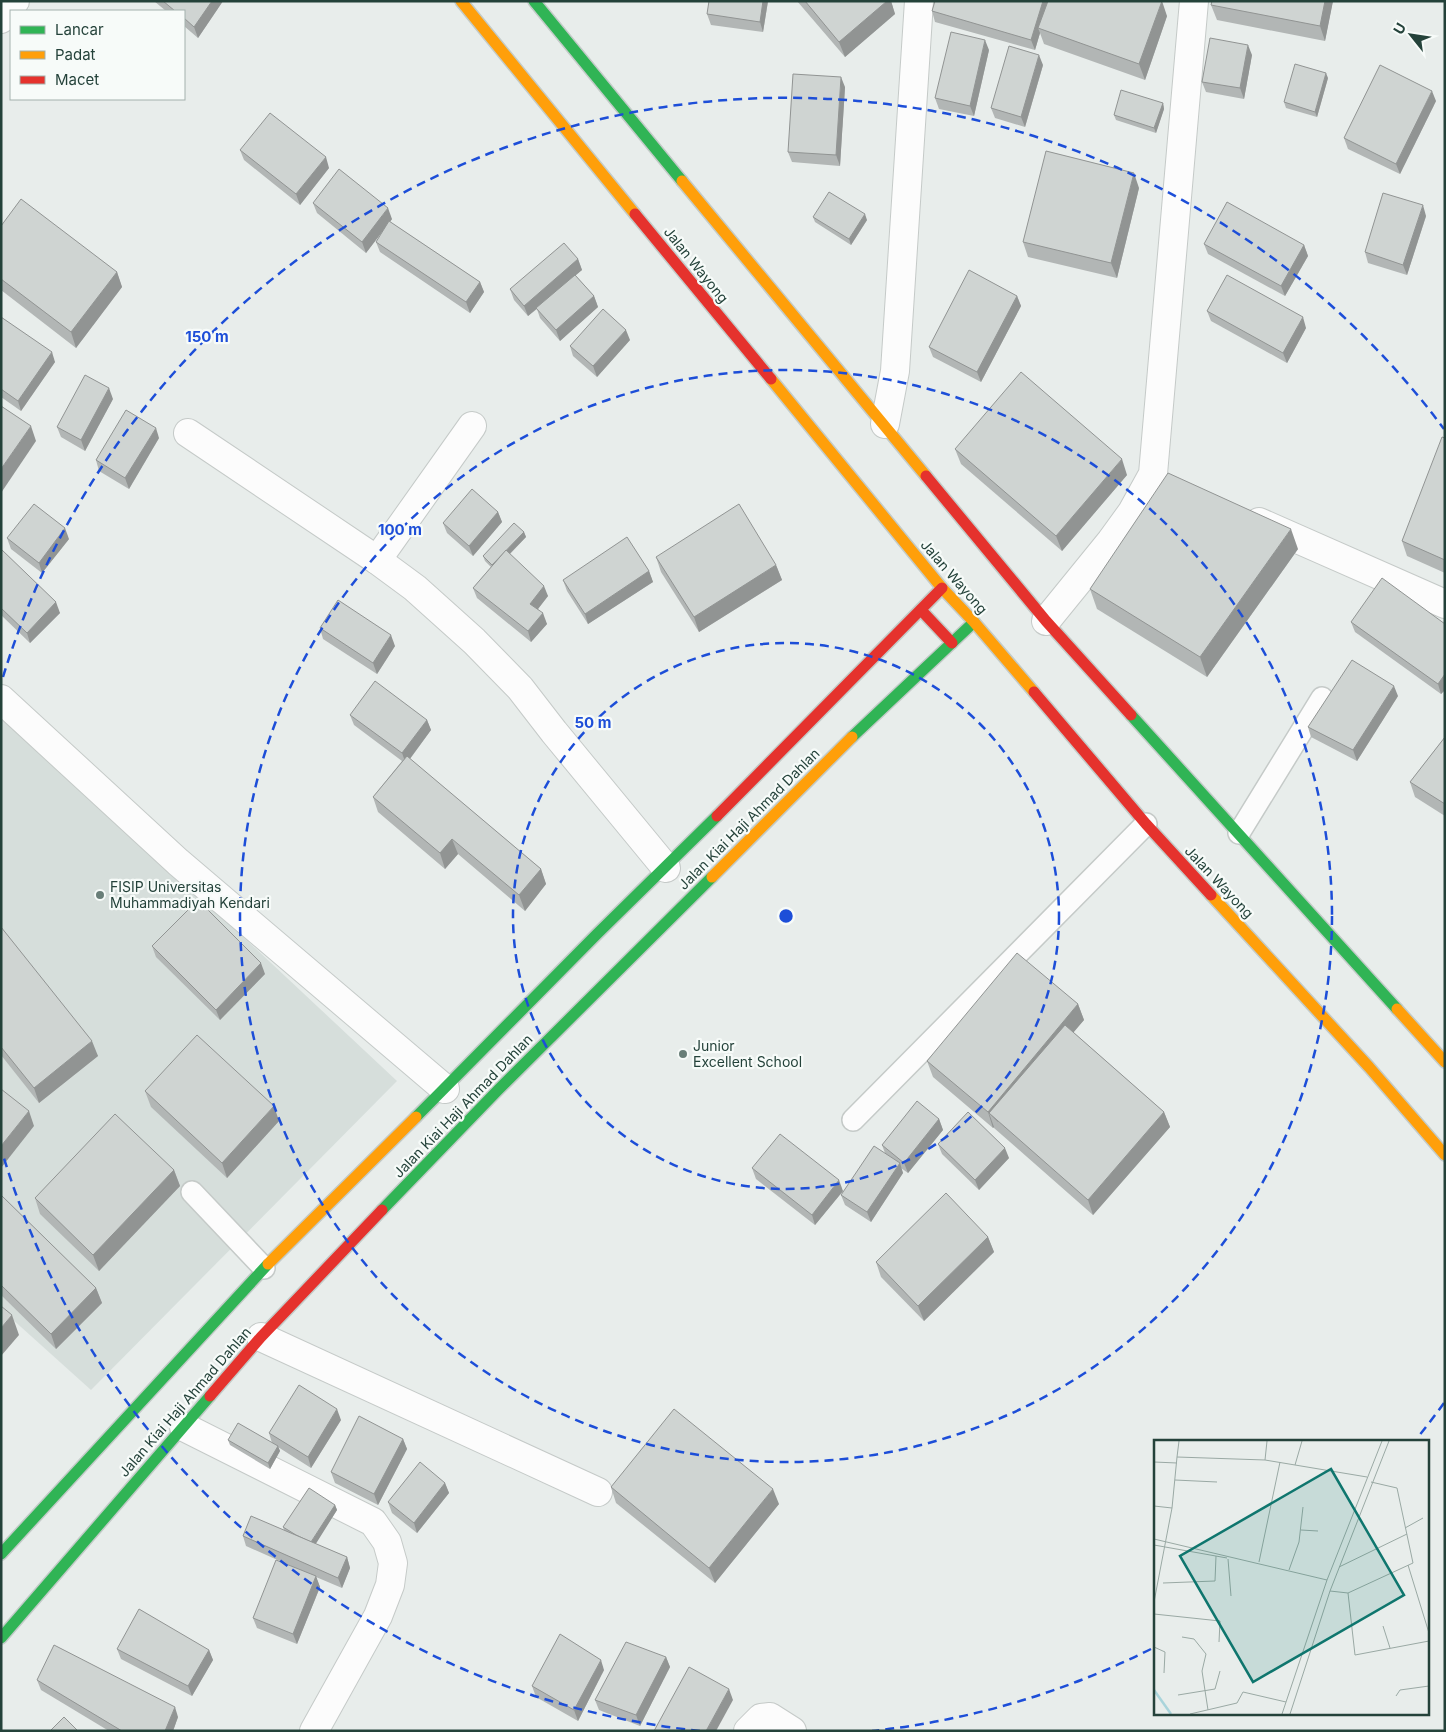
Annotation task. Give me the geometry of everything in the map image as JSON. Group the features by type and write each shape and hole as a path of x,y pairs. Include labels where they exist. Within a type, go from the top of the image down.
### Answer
{"main road":[{"name":"Jalan Wayong","path":"461,1 942,588 974,622 1146,824 1369,1067 1445,1155"},
{"path":"534,1 1046,621 1445,1062"},
{"name":"Jalan Kiai Haji Ahmad Dahlan","path":"1,1554 264,1268 445,1089 590,941 666,868 942,588"},
{"path":"921,610 952,643"},
{"name":"Jalan Kiai Haji Ahmad Dahlan","path":"1,1638 261,1337 498,1090 849,740 974,622"}],"street":[{"path":"1,19 15,1"},
{"path":"885,424 895,371 919,1"},
{"path":"1046,621 1132,512 1162,479 1194,1"},
{"path":"377,560 472,426"},
{"path":"188,433 377,560 415,588 474,641 520,688 666,868"},
{"path":"1235,511 1445,604"},
{"path":"1,698 178,862 445,1089"},
{"path":"261,1337 598,1492"},
{"path":"184,1427 373,1522 387,1542 393,1563 390,1585 378,1616 314,1731"},
{"path":"748,1731 761,1718 770,1716 792,1731"}],"lane":[{"path":"1239,833 1322,698"},
{"path":"853,1120 1146,824"},
{"path":"192,1192 264,1268"}],"shaded area":[{"name":"FISIP Universitas Muhammadiyah Kendari","path":"1,710 397,1081 91,1390 1,1309"}],"building":[{"path":"163,1 212,1 194,27 185,19 185,10 174,10"},
{"path":"709,1 763,1 760,22 707,14"},
{"path":"805,1 887,1 839,42"},
{"path":"935,1 1043,1 1031,40 932,11"},
{"path":"1048,1 1162,1 1139,64 1038,28"},
{"path":"1212,1 1325,1 1320,26 1211,5"},
{"path":"951,32 985,40 970,106 935,98"},
{"path":"1210,38 1248,45 1240,88 1202,82"},
{"path":"1009,46 1039,55 1021,117 991,108"},
{"path":"1295,64 1326,73 1315,112 1284,102"},
{"path":"1380,65 1432,91 1396,164 1344,138"},
{"path":"793,74 841,77 836,155 788,152"},
{"path":"1121,90 1163,103 1154,128 1114,115"},
{"path":"270,113 326,157 296,194 240,150"},
{"path":"1046,151 1134,173 1111,263 1023,242"},
{"path":"339,169 388,208 362,242 313,203"},
{"path":"829,192 865,214 849,239 813,217"},
{"path":"1383,193 1423,205 1403,265 1365,252"},
{"path":"21,199 117,272 71,332 1,279 1,226"},
{"path":"1227,202 1304,245 1281,286 1204,244"},
{"path":"389,221 480,282 466,302 376,242"},
{"path":"564,243 578,259 524,306 510,289"},
{"path":"969,270 1017,296 977,372 929,347"},
{"path":"575,275 594,296 556,330 536,308"},
{"path":"1227,275 1303,317 1283,353 1207,311"},
{"path":"603,309 626,330 593,366 570,346"},
{"path":"1,317 52,352 18,401 1,389"},
{"path":"1021,372 1122,459 1056,536 955,449"},
{"path":"85,375 109,388 81,440 57,427"},
{"path":"1,406 31,426 1,469"},
{"path":"126,410 156,428 125,478 96,460"},
{"path":"1442,437 1445,438 1445,560 1402,541"},
{"path":"1168,473 1291,529 1200,657 1090,589"},
{"path":"472,489 498,512 469,546 443,523"},
{"path":"34,504 65,528 39,563 7,538"},
{"path":"739,504 776,565 694,617 656,557"},
{"path":"514,523 524,532 492,565 483,556"},
{"path":"627,537 649,571 585,614 563,580"},
{"path":"1,549 56,602 27,633 1,608"},
{"path":"506,550 544,586 530,604 543,613 528,631 473,588"},
{"path":"1382,578 1445,624 1445,674 1438,684 1351,622"},
{"path":"338,600 391,635 373,663 320,628"},
{"path":"1352,660 1394,686 1353,750 1308,727"},
{"path":"375,681 427,720 402,753 350,715"},
{"path":"1445,737 1445,804 1410,782"},
{"path":"407,756 541,869 519,895 452,839 440,853 373,797"},
{"path":"198,900 261,963 216,1010 152,946"},
{"path":"1,927 92,1041 34,1088 1,1047"},
{"path":"1017,953 1078,1004 988,1112 927,1061"},
{"path":"1065,1025 1164,1112 1088,1200 989,1113"},
{"path":"197,1035 274,1106 222,1163 145,1091"},
{"path":"1,1089 29,1111 1,1146"},
{"path":"917,1101 939,1119 904,1163 882,1145"},
{"path":"968,1112 1005,1148 975,1180 938,1144"},
{"path":"115,1114 174,1170 93,1255 35,1198"},
{"path":"780,1134 839,1180 812,1215 752,1168"},
{"path":"874,1146 900,1163 867,1212 841,1195"},
{"path":"946,1193 988,1237 918,1306 876,1262"},
{"path":"1,1195 96,1288 51,1334 1,1285"},
{"path":"1,1306 12,1315 1,1328"},
{"path":"299,1385 337,1409 308,1457 269,1433"},
{"path":"674,1409 773,1489 709,1568 611,1487"},
{"path":"359,1416 403,1439 374,1494 331,1472"},
{"path":"238,1423 278,1446 268,1463 228,1440"},
{"path":"420,1462 445,1483 414,1523 388,1502"},
{"path":"309,1488 335,1505 311,1542 283,1527"},
{"path":"251,1516 347,1557 338,1578 243,1536"},
{"path":"276,1560 316,1576 293,1634 253,1618"},
{"path":"139,1609 209,1650 188,1686 117,1649"},
{"path":"560,1634 601,1660 574,1710 532,1686"},
{"path":"626,1642 666,1657 636,1715 595,1700"},
{"path":"54,1645 175,1707 165,1731 122,1731 37,1680"},
{"path":"689,1667 729,1689 706,1731 654,1731"},
{"path":"64,1717 78,1731 50,1731"}],"traffic: fast":[{"path":"534,1 682,181"},
{"path":"852,737 974,622"},
{"path":"1131,715 1397,1009"},
{"path":"416,1117 717,816"},
{"path":"382,1210 498,1090 712,877"},
{"path":"1,1554 268,1264"},
{"path":"1,1638 210,1396"}],"traffic: slow":[{"path":"461,1 635,214"},
{"path":"682,181 926,476"},
{"path":"771,379 942,588 1034,692"},
{"path":"712,877 852,737"},
{"path":"1211,895 1369,1067 1445,1155"},
{"path":"1397,1009 1445,1062"},
{"path":"268,1264 416,1117"}],"traffic: jam":[{"path":"635,214 771,379"},
{"path":"926,476 1046,621 1131,715"},
{"path":"717,816 942,588"},
{"path":"921,610 952,643"},
{"path":"1034,692 1146,824 1211,895"},
{"path":"210,1396 261,1337 382,1210"}],"place":[{"name":"FISIP Universitas Muhammadiyah Kendari","path":"100,895"},
{"name":"Junior Excellent School","path":"683,1054"}]}
